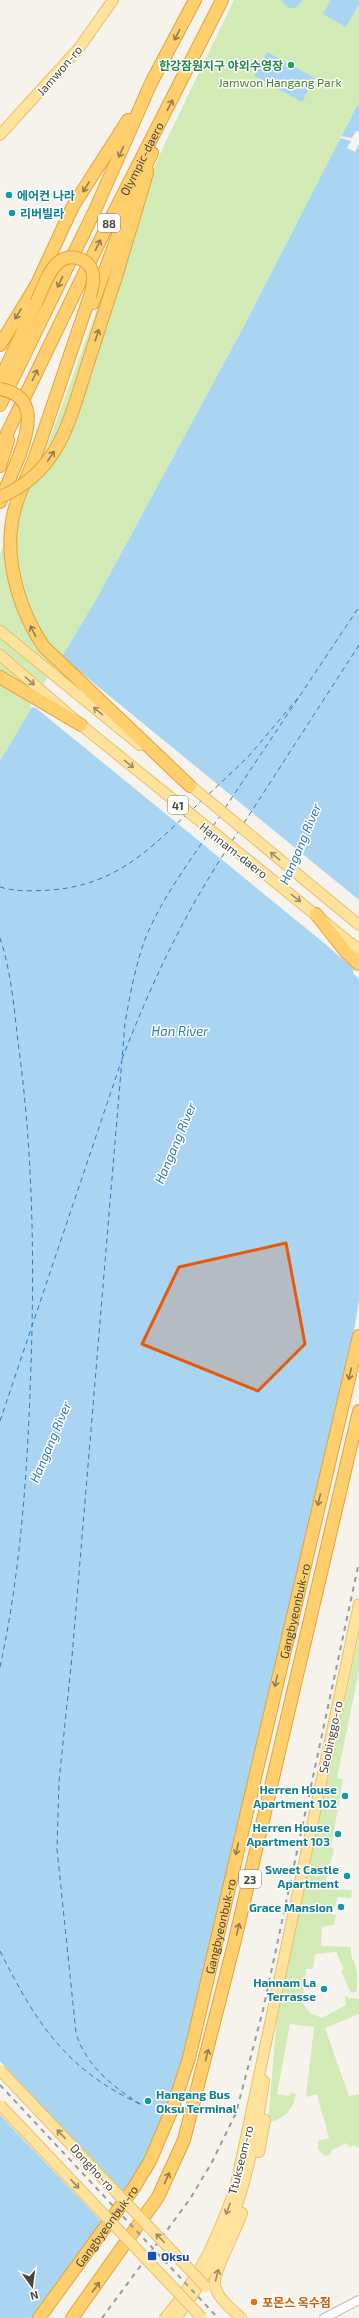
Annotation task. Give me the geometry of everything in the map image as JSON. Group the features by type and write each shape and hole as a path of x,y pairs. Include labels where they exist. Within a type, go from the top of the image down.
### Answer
{"highway":[{"name":"Olympic-daero","path":"0,405 95,210 151,83 195,0"},
{"name":"Olympic-daero","path":"0,448 108,224 222,0"},
{"path":"0,345 36,284 73,206 151,83"},
{"path":"160,123 153,151 135,188 14,508 10,538 13,566 24,610 37,637 44,647 190,786"},
{"path":"0,497 19,488 49,460 67,430 115,280 147,173 146,165"},
{"path":"0,380 36,303 58,262 66,257 77,258 84,261 92,270 94,281 41,436"},
{"path":"0,389 18,397 28,414 29,427 20,454 0,502"},
{"path":"0,466 16,414"},
{"path":"0,677 81,725"},
{"path":"316,914 346,952 359,964"},
{"name":"Gangbyeonbuk-ro","path":"39,2318 133,2189 150,2161 173,2107 187,2065 359,1336"},
{"name":"Gangbyeonbuk-ro","path":"72,2318 158,2197 184,2140 234,1944 359,1411"}],"main road":[{"name":"Jamwon-ro","path":"0,136 79,48 113,0"},
{"name":"Hannam-daero","path":"0,631 359,925"},
{"name":"Hannam-daero","path":"0,655 81,725 211,832 316,914 359,950"},
{"name":"Seobinggo-ro","path":"278,1988 359,1604"},
{"name":"Seobinggo-ro","path":"278,1988 359,1617"},
{"name":"Ttukseom-ro","path":"176,2318 222,2246 235,2214 251,2158 278,1988"},
{"name":"Ttukseom-ro","path":"166,2318 206,2260 235,2189 278,1988"},
{"name":"Dongho-ro","path":"0,2070 234,2318"},
{"path":"241,2318 219,2295 214,2284 216,2272 237,2228 253,2179 265,2119 265,2072"},
{"name":"Dongho-ro","path":"0,2105 202,2318"}],"street":[{"path":"324,2318 359,2300"}],"highlighted area":[{"path":"286,1243 305,1344 258,1391 142,1344 179,1267"}],"green space":[{"name":"Jamwon Hangang Park","path":"234,0 359,0 359,102 244,326 97,598 0,761 0,554 52,433 121,243 165,143"},
{"path":"359,1636 359,1671 337,1778 343,1779 331,1848 334,1849 324,1889 352,1890 351,1898 338,1897 332,1914 336,1915 334,1925 322,1927 321,1946 351,1947 352,1957 357,1971 357,1991 352,1993 350,1991 341,1971 344,1969 336,1952 315,1954 313,1969 306,1969 302,2002 310,2013 322,2018 346,2005 345,1995 349,1998 359,1999 359,2014 325,2028 349,2096 359,2094 359,2148 354,2145 350,2147 346,2143 332,2150 330,2155 325,2156 318,2150 318,2141 329,2138 317,2094 306,2097 314,2027 290,2024 277,2094 289,2096 290,2093 296,2094 295,2100 287,2113 279,2119 268,2122 277,2015"}],"water":[{"path":"282,0 302,0 297,7 290,8 286,6"},
{"path":"331,0 359,0 359,4 346,27 323,14"},
{"path":"267,52 315,78 302,102 254,76"},
{"name":"Han River","path":"359,102 359,1300 352,1344 195,2024 152,2150 134,2181 31,2318 0,2318 0,761 97,598 244,326"}],"pier":[{"path":"356,131 359,132 359,144 355,152 347,148 351,141 340,138 340,136 352,138"},
{"path":"60,656 74,671 79,671 359,900 359,979 353,973 354,969 324,943 36,708 30,707"},
{"path":"0,2061 125,2195 104,2224 0,2115"}],"ferry route":[{"path":"225,808 359,607"},
{"path":"244,823 359,645"},
{"path":"209,794 248,757 298,698"},
{"path":"193,809 202,800"},
{"path":"0,887 6,889 32,891 51,890 73,887 92,882 126,866 156,843 186,815"},
{"path":"213,826 220,816"},
{"path":"232,841 239,831"},
{"path":"0,1951 27,2001 56,2042 73,2060 93,2076 142,2105 121,2091 102,2075 86,2055 80,2045 76,2033 57,1849 59,1781 72,1657 125,1023 138,962 150,928 173,886 208,834"},
{"path":"122,1059 145,1003 169,951 196,900 227,849"},
{"path":"0,938 12,989 29,1148 32,1220 32,1327"},
{"path":"0,1421 121,1062"},
{"path":"0,1667 15,1584 20,1542 27,1457 32,1330"}],"railway":[{"path":"102,2318 190,2199 212,2162 236,2113 263,2010 359,1562"},
{"path":"0,2085 218,2318"}],"place":[{"name":"한강잠원지구 야외수영장","path":"291,65"},
{"name":"에어컨 나라","path":"9,195"},
{"name":"리버빌라","path":"12,213"},
{"name":"Herren House Apartment 102","path":"345,1796"},
{"name":"Herren House Apartment 103","path":"338,1834"},
{"name":"Sweet Castle Apartment","path":"347,1876"},
{"name":"Grace Mansion","path":"341,1907"},
{"name":"Hannam La Terrasse","path":"324,1989"},
{"name":"Hangang Bus Oksu Terminal","path":"148,2101"},
{"name":"Oksu","path":"152,2256"},
{"name":"포몬스 옥수점","path":"254,2302"}],"water label":[{"name":"Hangang River","path":"300,844"},
{"name":"Hangang River","path":"175,1143"},
{"name":"Hangang River","path":"50,1442"}]}
